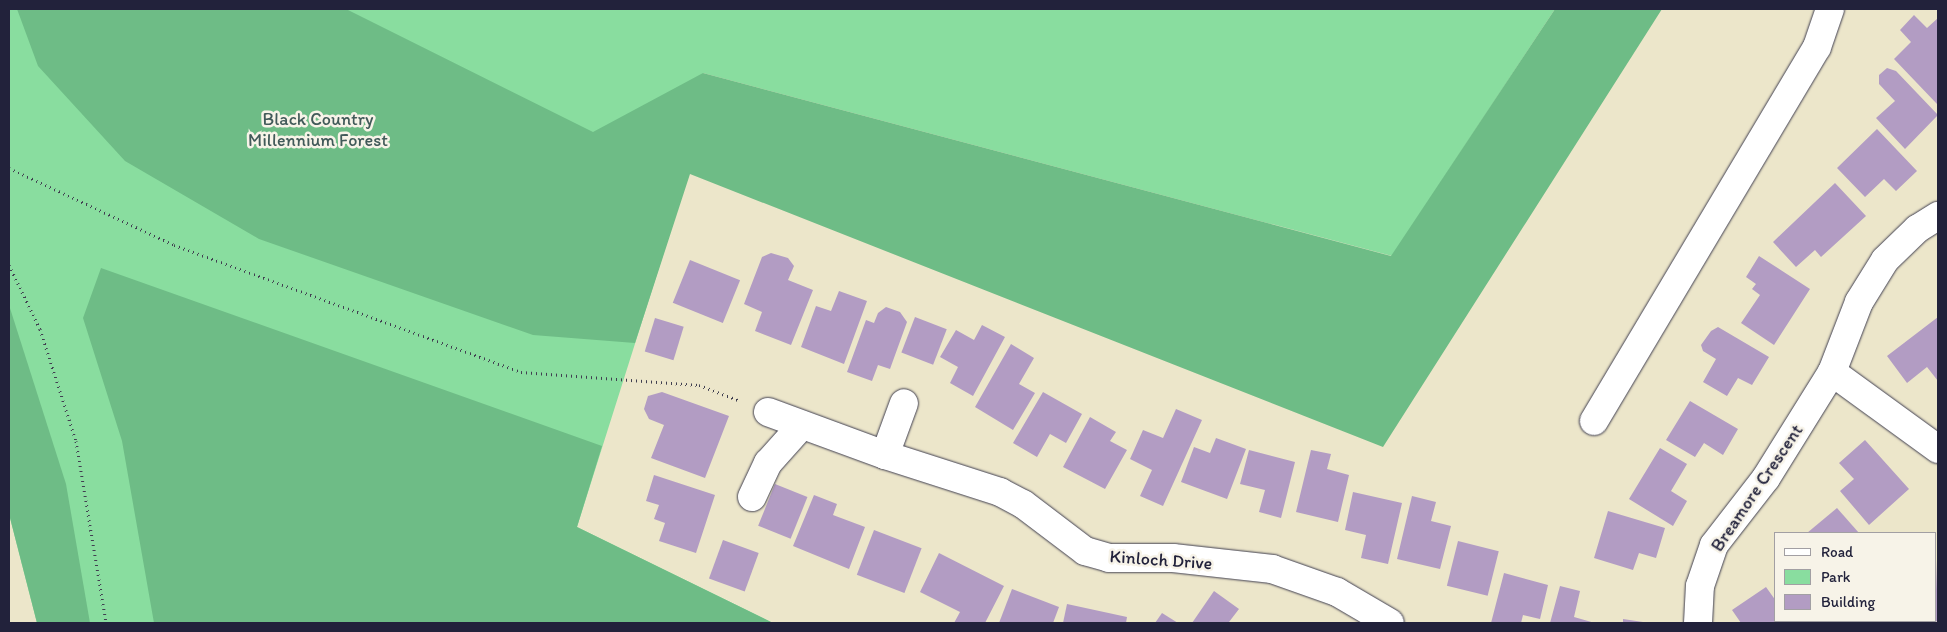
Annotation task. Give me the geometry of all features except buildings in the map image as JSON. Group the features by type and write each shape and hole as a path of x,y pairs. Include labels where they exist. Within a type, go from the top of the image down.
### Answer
{"street":[{"path":"1594,421 1817,48 1830,9"},
{"name":"Breamore Crescent","path":"1698,623 1700,586 1714,545 1766,478 1832,372 1859,302 1885,260 1917,229 1938,216"},
{"path":"1832,372 1938,449"},
{"path":"885,455 904,403"},
{"name":"Kinloch Drive","path":"768,412 885,455 1000,492 1023,504 1085,551 1109,558 1173,558 1272,569 1337,592 1390,623"},
{"path":"752,497 768,463 802,425"}],"path":[{"path":"9,168 174,245 521,372 699,385 768,412"},
{"path":"9,264 40,329 76,441 106,623"}],"green space":[{"path":"9,9 1555,9 1392,256 703,73 689,173 577,527 773,623 37,623 9,514"},
{"name":"Black Country Millennium Forest","path":"17,9 346,9 593,132 703,73 1391,256 1555,9 1662,9 1383,447 690,174 635,343 533,335 259,239 125,161 38,66"},
{"path":"101,268 602,446 577,527 773,623 154,623 122,441 83,318"},
{"path":"9,305 66,484 90,623 37,623 9,514"}]}
